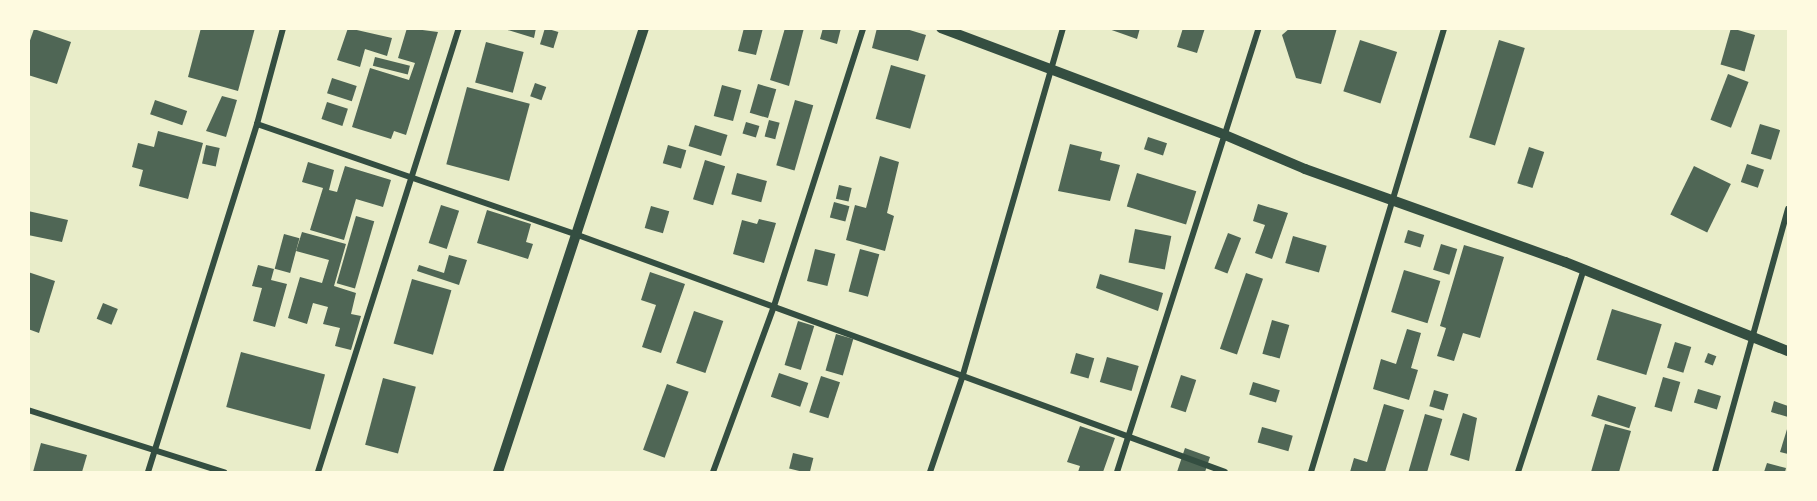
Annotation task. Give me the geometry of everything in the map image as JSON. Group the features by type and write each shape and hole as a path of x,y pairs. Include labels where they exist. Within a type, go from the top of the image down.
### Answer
{"street":[{"path":"148,472 257,124 283,28"},
{"path":"318,472 459,28"},
{"path":"498,472 644,28"},
{"path":"713,472 774,306 863,28"},
{"path":"941,28 1049,71 1225,135 1392,202 1584,269 1788,351"},
{"path":"930,472 962,378 1063,28"},
{"path":"1117,472 1259,28"},
{"path":"1311,472 1444,28"},
{"path":"257,124 575,234 774,306 962,378 1130,435 1225,472"},
{"path":"1715,472 1755,339 1788,209"},
{"path":"1518,472 1584,269"},
{"path":"28,410 224,472"}],"building":[{"path":"201,28 255,28 238,91 188,77"},
{"path":"348,28 392,38 387,56 365,49 360,67 337,60"},
{"path":"407,28 438,32 406,135 394,131 391,139 352,127 370,68 409,80 415,63 398,58"},
{"path":"501,28 536,28 534,38"},
{"path":"545,28 558,32 553,48 540,44"},
{"path":"744,28 763,28 756,55 738,51"},
{"path":"785,28 804,28 789,86 770,80"},
{"path":"823,28 841,28 837,44 820,39"},
{"path":"877,28 903,28 926,35 918,61 872,48"},
{"path":"1106,28 1140,28 1137,39"},
{"path":"1183,28 1205,28 1197,53 1177,47"},
{"path":"1290,28 1337,28 1321,84 1296,78 1282,35"},
{"path":"1731,28 1755,35 1745,71 1721,65"},
{"path":"34,29 71,42 57,84 28,75 28,46"},
{"path":"1360,40 1397,52 1380,103 1343,91"},
{"path":"1499,40 1525,48 1495,145 1469,138"},
{"path":"486,42 524,52 513,93 475,83"},
{"path":"375,57 410,66 408,74 373,66"},
{"path":"891,65 926,75 910,129 876,119"},
{"path":"1728,74 1749,82 1731,128 1710,120"},
{"path":"332,78 357,86 352,101 327,93"},
{"path":"535,83 546,87 541,100 530,96"},
{"path":"758,84 776,89 768,118 750,113"},
{"path":"722,85 741,90 733,121 714,116"},
{"path":"467,87 530,104 509,181 446,164"},
{"path":"222,96 237,100 226,137 206,131"},
{"path":"155,100 187,111 182,125 150,114"},
{"path":"795,100 813,105 795,171 776,165"},
{"path":"327,102 348,109 342,126 321,119"},
{"path":"769,120 780,123 775,139 765,136"},
{"path":"746,122 759,126 756,138 742,133"},
{"path":"1760,124 1780,130 1771,160 1751,154"},
{"path":"695,125 728,135 721,156 689,146"},
{"path":"158,131 203,143 188,199 139,186 143,170 132,167 138,143 154,147"},
{"path":"1148,137 1167,143 1163,156 1144,149"},
{"path":"1070,144 1102,152 1100,160 1120,165 1110,201 1058,191"},
{"path":"206,145 220,148 216,166 202,164"},
{"path":"668,145 686,150 681,169 663,163"},
{"path":"1529,147 1544,152 1532,188 1517,183"},
{"path":"880,156 899,162 887,213 894,216 885,251 846,240 855,205 866,208"},
{"path":"705,160 725,166 713,205 693,199"},
{"path":"308,162 334,170 329,190 337,192 345,166 391,180 383,207 356,199 344,240 310,230 323,188 302,182"},
{"path":"1747,164 1764,170 1758,188 1741,182"},
{"path":"1694,166 1731,184 1707,233 1670,215"},
{"path":"737,173 767,181 761,202 731,194"},
{"path":"1137,173 1196,191 1186,225 1127,206"},
{"path":"839,185 852,188 849,202 836,199"},
{"path":"834,202 849,206 845,222 830,217"},
{"path":"1258,204 1288,213 1272,259 1255,253 1265,225 1253,221"},
{"path":"441,205 459,211 447,249 429,243"},
{"path":"651,206 669,211 663,233 645,228"},
{"path":"487,210 531,224 526,242 533,244 528,259 477,243"},
{"path":"28,211 68,220 62,242 28,235"},
{"path":"356,216 374,221 355,289 337,283"},
{"path":"759,219 776,223 764,263 733,254 742,220 757,224"},
{"path":"1135,229 1171,236 1165,269 1129,262"},
{"path":"1408,230 1424,235 1420,247 1404,242"},
{"path":"302,232 346,244 334,286 356,293 351,314 361,316 351,350 335,346 340,328 323,324 328,307 313,303 307,324 288,318 300,277 322,283 329,260 296,251"},
{"path":"1228,233 1241,238 1227,273 1214,268"},
{"path":"284,234 299,238 290,273 275,269"},
{"path":"1293,236 1327,246 1319,273 1285,263"},
{"path":"1441,244 1457,249 1449,275 1433,270"},
{"path":"1464,245 1504,257 1480,338 1463,333 1454,361 1437,356 1446,328 1440,326"},
{"path":"815,249 835,254 827,286 807,281"},
{"path":"860,249 879,254 868,297 849,292"},
{"path":"449,255 467,260 459,285 417,271 419,265 444,273"},
{"path":"258,265 274,269 271,280 287,284 275,327 253,321 262,288 252,286"},
{"path":"1404,270 1440,281 1427,323 1391,312"},
{"path":"28,272 55,281 39,333 28,329"},
{"path":"650,272 685,284 661,353 642,347 656,305 641,300"},
{"path":"1246,273 1263,279 1237,355 1220,349"},
{"path":"1100,274 1163,293 1158,311 1096,288"},
{"path":"412,279 451,290 433,355 394,343"},
{"path":"103,303 118,309 111,325 97,319"},
{"path":"1612,309 1662,324 1646,375 1597,360"},
{"path":"694,311 723,321 705,373 676,363"},
{"path":"1272,320 1289,325 1280,359 1262,354"},
{"path":"798,321 814,326 801,370 785,365"},
{"path":"1407,329 1421,333 1411,368 1418,370 1409,400 1373,389 1381,359 1396,364"},
{"path":"836,334 853,339 843,375 826,371"},
{"path":"1675,342 1691,347 1683,373 1667,368"},
{"path":"241,352 325,375 310,430 226,407"},
{"path":"1076,353 1094,358 1088,378 1070,373"},
{"path":"1708,353 1716,356 1713,366 1704,362"},
{"path":"1107,357 1139,366 1132,391 1100,382"},
{"path":"779,373 808,383 800,407 771,397"},
{"path":"1181,375 1196,380 1186,412 1170,407"},
{"path":"821,376 840,382 828,418 809,412"},
{"path":"1663,377 1680,382 1672,412 1654,407"},
{"path":"383,378 416,387 398,453 365,445"},
{"path":"1253,382 1280,390 1276,403 1249,394"},
{"path":"667,384 689,392 665,458 643,450"},
{"path":"1698,389 1721,396 1717,409 1694,402"},
{"path":"1434,390 1448,394 1444,410 1429,406"},
{"path":"1598,395 1636,407 1629,428 1591,416"},
{"path":"1774,401 1788,406 1788,417 1771,412"},
{"path":"1384,404 1404,410 1385,472 1350,472 1354,458 1367,462"},
{"path":"1463,413 1477,418 1469,461 1450,455"},
{"path":"1425,414 1442,419 1427,472 1408,472"},
{"path":"1605,424 1631,431 1619,472 1591,472"},
{"path":"1080,426 1115,438 1103,472 1078,472 1080,466 1067,462"},
{"path":"1788,426 1788,454 1780,452"},
{"path":"1262,427 1293,436 1288,451 1258,442"},
{"path":"41,443 87,455 82,472 33,472"},
{"path":"1185,448 1210,457 1205,472 1177,472"},
{"path":"793,453 813,458 810,472 789,469"},
{"path":"1767,463 1786,468 1785,472 1764,472"}]}
